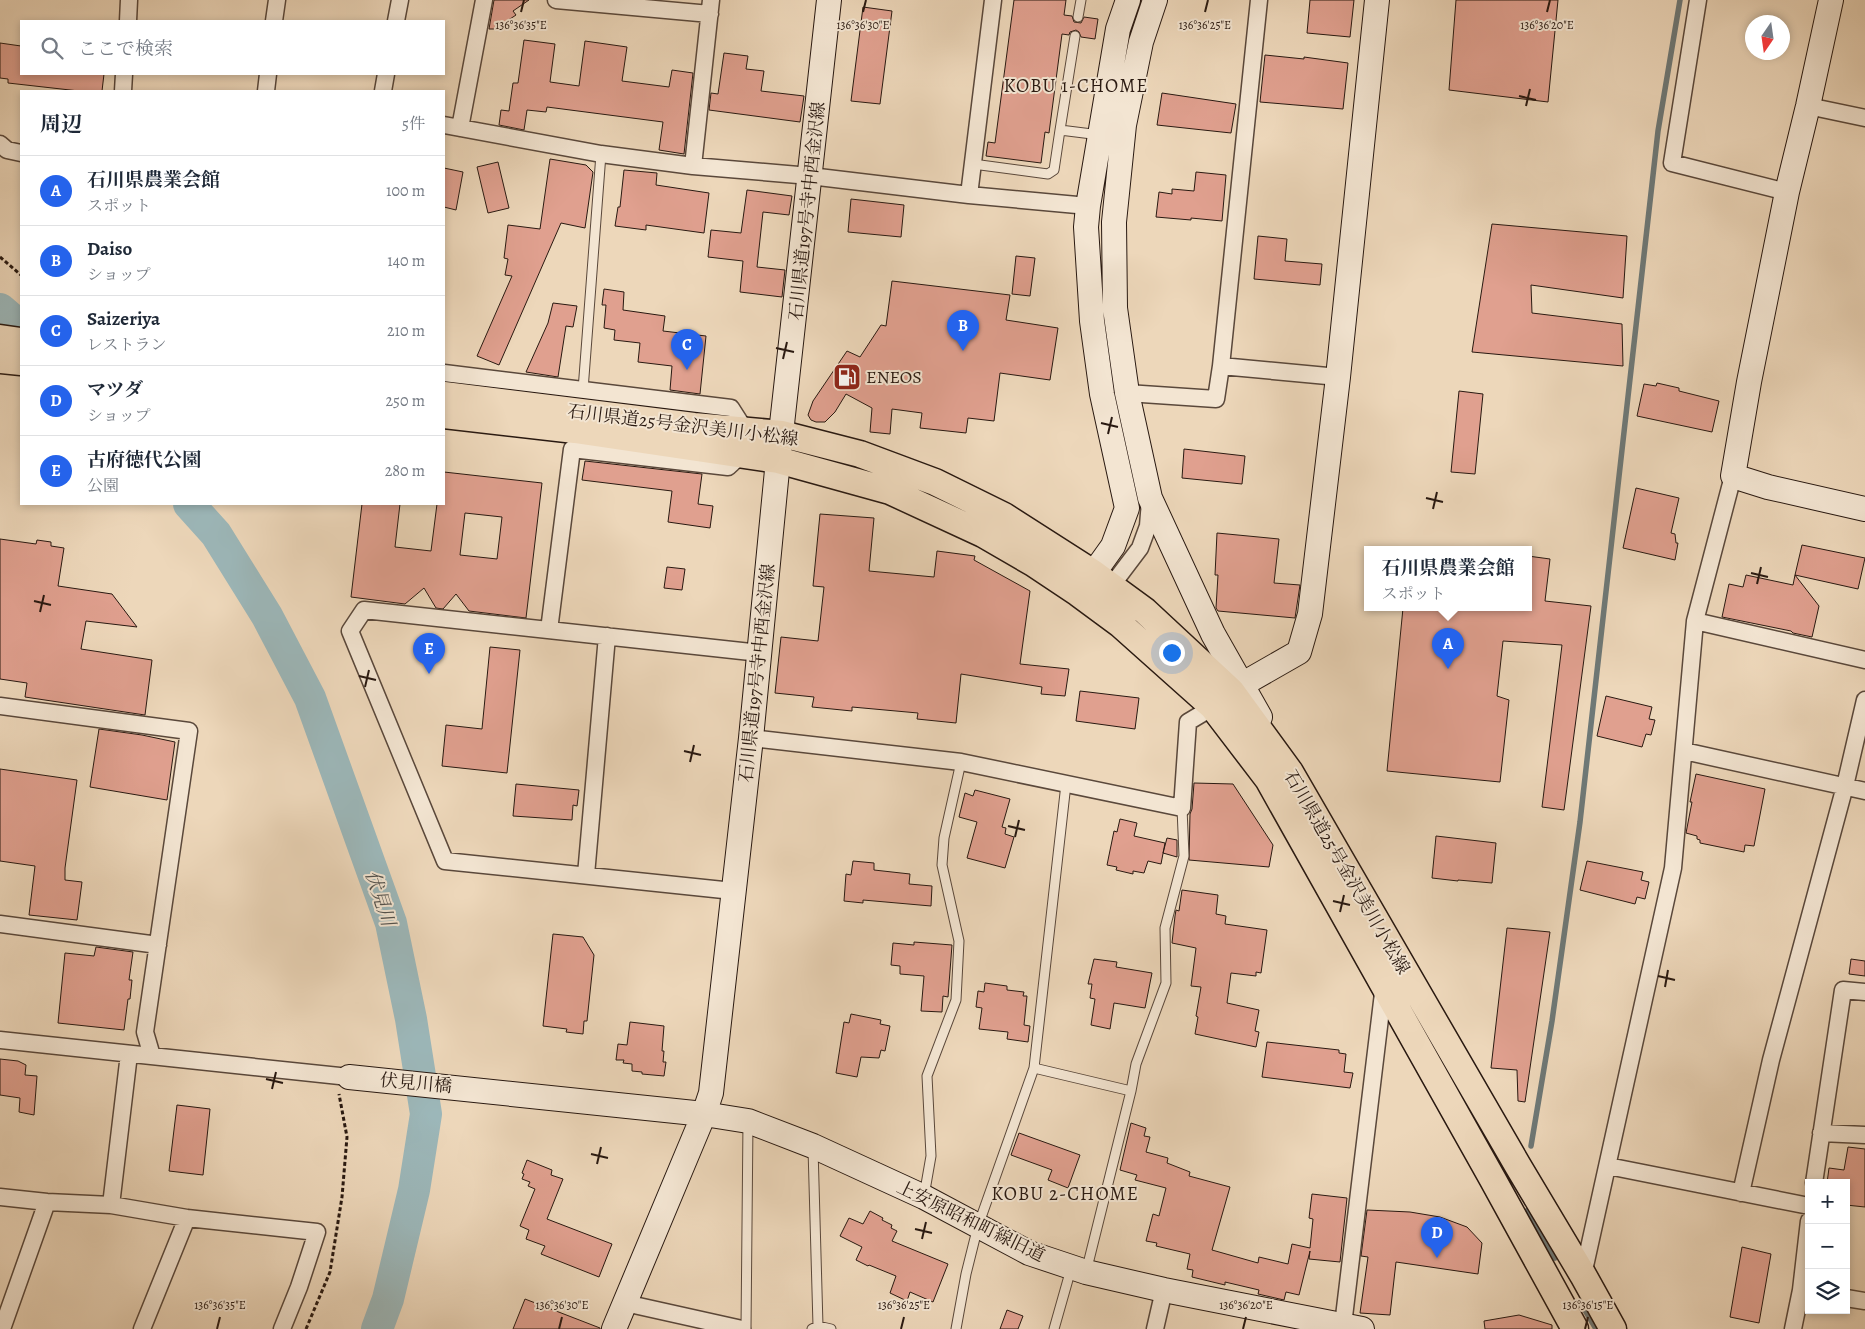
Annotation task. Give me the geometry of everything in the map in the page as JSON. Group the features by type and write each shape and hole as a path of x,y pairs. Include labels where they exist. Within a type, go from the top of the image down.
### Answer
{"main road":[{"path":"0,338 20,341"},
{"path":"0,360 20,362"},
{"path":"445,395 485,410"},
{"name":"石川県道25号金沢美川小松線","path":"485,410 575,430 743,443 782,434 860,454 935,482 1004,516 1095,590"},
{"path":"445,414 485,410"},
{"name":"石川県道25号金沢美川小松線","path":"743,443 778,460 890,491 983,534 1033,563 1145,611 1229,694 1290,772 1613,1329"},
{"name":"石川県道25号金沢美川小松線","path":"1229,694 1268,778 1575,1329"}],"street":[{"path":"128,20 129,0"},
{"path":"274,20 277,0"},
{"path":"396,20 400,0"},
{"path":"484,0 452,126 601,154 693,166 810,176 969,195 1088,206"},
{"path":"556,0 710,7 693,166"},
{"name":"石川県道197号寺中西金沢線","path":"614,1329 711,1094 751,738 778,460 829,0"},
{"path":"969,195 993,0"},
{"path":"1095,590 1128,508 1102,394 1093,330 1086,227 1118,29 1128,0"},
{"path":"1155,0 1141,42 1124,125 1114,222 1115,308 1127,393 1150,498 1213,634 1229,694"},
{"path":"1127,393 1216,399 1259,0"},
{"path":"751,738 961,762 1182,808 1188,722 1229,694 1299,652 1310,614 1338,377 1377,0"},
{"path":"1698,0 1672,163 1787,192"},
{"path":"1583,1275 1673,868 1695,621 1733,476 1749,382 1787,192 1831,0"},
{"path":"123,90 124,75"},
{"path":"266,90 268,75"},
{"path":"383,90 386,75"},
{"path":"1808,106 1865,118"},
{"path":"0,144 7,150 20,153"},
{"path":"1221,366 1338,377"},
{"path":"445,373 731,408 743,443 728,467 572,449 549,630"},
{"path":"1733,476 1768,487 1865,509"},
{"path":"1095,590 1140,548 1148,526 1150,498"},
{"path":"733,891 445,861 350,631 364,610 760,653"},
{"path":"1695,621 1865,660"},
{"path":"586,875 606,636"},
{"path":"1741,1192 1771,1060 1845,786 1865,700"},
{"path":"0,706 188,731 145,1032 152,1056"},
{"path":"1684,751 1865,791"},
{"path":"0,924 158,945"},
{"path":"1352,1327 1384,985"},
{"path":"1815,1179 1843,990 1865,992"},
{"path":"0,1040 342,1076"},
{"path":"111,1205 129,1054"},
{"name":"伏見川橋","path":"342,1076 704,1114"},
{"name":"上安原昭和町線旧道","path":"704,1114 748,1121 813,1146 924,1197 1029,1253 1079,1270 1164,1290 1352,1327"},
{"path":"1822,1133 1865,1135"},
{"path":"1608,1166 1805,1205"},
{"path":"0,1197 47,1202 111,1205 187,1218 317,1232 299,1287 282,1329"},
{"path":"2,1329 47,1202"},
{"path":"142,1329 187,1218"},
{"path":"1806,1269 1809,1224"},
{"path":"1155,1329 1164,1290"},
{"path":"1793,1329 1805,1290"},
{"path":"1850,1299 1865,1301"},
{"path":"624,1303 742,1329"}],"lane":[{"path":"1078,17 1081,0"},
{"path":"973,164 1048,174 1054,170 1075,36"},
{"path":"1060,130 1100,136"},
{"path":"583,390 601,154"},
{"path":"924,1197 931,1156 927,1076 956,1000 959,941 942,865 944,838 961,762"},
{"path":"956,1329 966,1274 978,1226 1034,1068 1066,784"},
{"path":"1054,1329 1079,1270 1132,1091 1136,1064 1166,983 1165,928 1184,856 1182,808"},
{"path":"1034,1068 1132,1091"},
{"path":"746,1329 748,1121"},
{"path":"813,1146 815,1328 831,1329"}],"path":[{"path":"0,257 20,274"},
{"path":"306,1329 330,1272 342,1197 346,1137 342,1076"}],"building":[{"path":"494,0 529,0 513,11 516,15 495,29 489,29"},
{"path":"1014,0 1066,0 1064,15 1072,16 1074,22 1081,23 1084,17 1098,19 1095,39 1081,37 1076,30 1070,32 1069,35 1062,34 1049,133 1045,132 1041,163 986,156 988,142 995,143"},
{"path":"1310,0 1354,0 1350,37 1307,33"},
{"path":"1456,0 1558,0 1548,102 1449,90"},
{"path":"863,7 892,11 880,104 851,101"},
{"path":"524,40 555,44 550,82 579,86 585,41 627,47 622,81 669,87 672,70 693,73 684,154 659,150 663,122 547,107 546,112 527,110 524,130 499,125 501,110 509,111 513,83 518,83"},
{"path":"0,43 20,46 20,75 104,75 102,90 70,90 8,83 8,79 0,78"},
{"path":"724,53 748,56 746,69 764,71 761,91 804,96 800,122 709,110 711,93 718,94"},
{"path":"1265,55 1304,59 1304,57 1348,63 1343,109 1260,102"},
{"path":"1162,93 1236,104 1231,133 1157,125"},
{"path":"550,159 586,165 593,172 585,228 561,223 499,365 477,356 512,276 505,275 508,259 504,258 508,225 540,229"},
{"path":"498,162 509,208 488,213 477,167"},
{"path":"445,168 463,172 456,210 445,207"},
{"path":"624,170 657,173 656,185 709,193 704,233 646,225 646,230 615,226 618,207 620,207"},
{"path":"1196,172 1226,175 1222,221 1156,217 1159,192 1172,194 1172,189 1194,191"},
{"path":"747,190 792,196 789,215 763,212 757,267 785,270 782,297 740,292 743,261 708,257 711,230 741,233"},
{"path":"851,199 904,205 901,237 848,232"},
{"path":"1492,224 1627,236 1623,298 1531,285 1532,313 1622,324 1623,366 1472,352"},
{"path":"1258,236 1287,239 1285,261 1322,264 1320,285 1254,279"},
{"path":"1016,256 1035,258 1030,296 1012,294"},
{"path":"892,281 1010,295 1006,320 1058,328 1050,380 1000,373 994,421 968,418 966,433 920,428 922,413 892,409 890,434 870,432 872,408 846,394 835,412 825,422 811,420 808,415 813,401 847,351 860,357 881,325 886,326"},
{"path":"604,289 624,292 623,310 665,316 663,331 706,336 700,394 670,390 672,366 638,362 640,343 614,340 615,330 604,328 606,305 602,305"},
{"path":"553,303 577,306 573,327 566,326 558,377 526,372 548,323"},
{"path":"1657,383 1679,388 1679,391 1719,401 1712,432 1637,416 1644,384 1656,386"},
{"path":"1459,391 1483,394 1475,474 1451,472"},
{"path":"1184,449 1245,456 1242,484 1182,478"},
{"path":"585,461 702,474 698,504 713,506 710,528 668,522 672,491 582,480"},
{"path":"445,472 542,483 526,618 469,611 456,594 443,609 436,608 424,588 405,604 351,597 362,505 400,505 395,547 431,551 437,505 445,505","holes":["465,513 502,517 497,559 460,555"]},
{"path":"1636,488 1679,498 1671,533 1675,534 1676,543 1678,543 1675,560 1623,548"},
{"path":"820,514 874,518 869,571 934,577 937,551 975,556 974,560 1030,591 1020,664 1069,669 1065,696 1041,694 1042,687 961,674 956,723 917,719 918,713 852,707 852,711 812,707 814,697 775,693 781,637 818,641 824,587 813,586"},
{"path":"1217,533 1279,539 1274,583 1300,585 1295,618 1218,611 1216,608 1218,575 1215,575"},
{"path":"0,539 36,544 37,540 51,542 51,546 64,548 58,586 112,594 137,627 86,621 81,649 152,660 145,715 25,697 27,683 0,679"},
{"path":"1802,545 1865,558 1858,589 1795,575"},
{"path":"1532,557 1550,559 1545,601 1591,606 1564,810 1542,807 1562,645 1503,641 1497,696 1509,700 1500,782 1387,771 1403,611 1532,611"},
{"path":"667,567 685,569 682,590 664,588"},
{"path":"1746,575 1793,585 1795,575 1819,606 1812,637 1722,617 1729,584 1743,587"},
{"path":"490,647 520,650 507,773 442,766 446,725 482,729"},
{"path":"1080,691 1139,698 1135,729 1076,721"},
{"path":"1606,696 1652,707 1649,719 1655,720 1651,735 1646,734 1642,747 1597,736"},
{"path":"99,729 175,742 167,800 90,787"},
{"path":"0,769 77,780 65,880 82,882 77,920 29,915 35,866 0,861"},
{"path":"1696,774 1765,789 1754,846 1745,845 1744,852 1700,843 1697,836 1686,833"},
{"path":"1194,783 1233,784 1273,845 1269,867 1189,860 1190,814"},
{"path":"516,784 579,790 577,806 573,805 572,820 513,816"},
{"path":"975,790 1010,799 1002,827 1006,828 1005,834 1014,837 1005,868 967,858 977,822 959,817 965,793 973,796"},
{"path":"1120,819 1137,823 1134,836 1165,843 1161,864 1148,861 1144,873 1133,871 1133,874 1116,870 1117,867 1107,865 1114,831 1117,832"},
{"path":"1436,836 1496,843 1492,883 1432,878"},
{"path":"1167,838 1177,840 1177,857 1163,853"},
{"path":"853,861 874,863 874,870 910,874 909,884 932,886 931,906 863,900 863,903 844,901 846,874 851,875"},
{"path":"1587,861 1643,872 1641,880 1649,882 1645,899 1637,897 1635,904 1580,890"},
{"path":"1182,890 1218,895 1216,914 1226,916 1225,924 1267,930 1261,973 1256,972 1256,976 1231,973 1227,1003 1259,1010 1255,1031 1259,1032 1256,1047 1195,1034 1201,987 1191,986 1196,948 1172,943 1176,910 1179,911"},
{"path":"1507,928 1550,932 1525,1102 1518,1101 1517,1070 1491,1068"},
{"path":"553,934 583,937 594,955 587,1021 584,1021 583,1034 566,1032 567,1029 543,1026"},
{"path":"914,942 952,945 948,997 943,996 942,1012 921,1011 924,976 900,974 900,966 891,965 893,943 914,945"},
{"path":"96,947 133,952 129,980 132,980 130,999 128,999 124,1030 58,1023 65,953 94,956"},
{"path":"1094,959 1117,962 1116,967 1152,973 1145,1008 1114,1003 1110,1029 1091,1025 1095,999 1090,998 1092,984 1088,984"},
{"path":"1851,959 1865,961 1865,976 1849,974"},
{"path":"985,983 1007,986 1007,990 1024,992 1023,996 1027,996 1024,1025 1030,1026 1028,1042 1007,1039 1008,1032 979,1029 982,1008 976,1007 978,991 984,992"},
{"path":"851,1014 881,1020 880,1024 890,1026 885,1051 881,1050 879,1058 861,1057 857,1077 836,1073 844,1022 849,1023"},
{"path":"630,1022 664,1026 662,1051 664,1051 663,1062 666,1062 664,1076 632,1071 632,1064 623,1063 624,1060 616,1060 618,1044 627,1045"},
{"path":"1267,1042 1339,1050 1339,1053 1346,1054 1344,1072 1353,1073 1350,1088 1262,1077"},
{"path":"0,1059 18,1061 26,1065 25,1075 37,1076 34,1115 19,1112 20,1098 0,1095"},
{"path":"177,1105 210,1109 203,1175 169,1171"},
{"path":"1131,1123 1146,1128 1144,1136 1150,1137 1146,1152 1168,1158 1167,1163 1190,1172 1189,1176 1230,1187 1212,1250 1258,1263 1259,1257 1288,1264 1292,1244 1310,1248 1313,1219 1309,1218 1312,1194 1347,1198 1340,1262 1309,1259 1310,1251 1299,1295 1286,1292 1284,1300 1258,1294 1259,1290 1225,1282 1225,1285 1192,1277 1193,1270 1187,1269 1190,1254 1156,1246 1157,1243 1146,1241 1153,1214 1159,1216 1166,1188 1135,1180 1137,1175 1120,1170"},
{"path":"1019,1133 1080,1155 1068,1188 1048,1180 1052,1170 1011,1155"},
{"path":"1848,1147 1865,1149 1865,1207 1850,1205 1850,1179 1828,1179 1829,1168 1844,1170"},
{"path":"527,1160 552,1170 551,1175 563,1179 547,1219 612,1244 599,1277 541,1254 545,1246 526,1239 529,1230 520,1226 535,1189 528,1186 530,1182 522,1179 524,1174 522,1173"},
{"path":"1367,1210 1410,1212 1440,1217 1467,1227 1482,1243 1478,1274 1396,1262 1390,1315 1360,1313 1368,1257 1361,1256"},
{"path":"870,1211 883,1218 882,1220 892,1225 891,1228 897,1231 892,1241 948,1264 933,1302 910,1292 907,1301 890,1293 896,1276 856,1260 862,1247 840,1236 849,1218 863,1224"},
{"path":"1742,1247 1771,1254 1759,1323 1730,1317"},
{"path":"525,1299 600,1328 600,1329 513,1329"},
{"path":"1007,1310 1023,1316 1018,1329 1000,1329"},
{"path":"1519,1315 1552,1325 1552,1329 1485,1329 1484,1321"}],"waterway":[{"path":"1531,1146 1552,1021 1580,822 1658,131 1680,0"},
{"name":"伏見川","path":"0,309 20,326"},
{"name":"伏見川","path":"190,505 216,534 267,616 310,698 391,923 411,1019 426,1114 414,1190 388,1299 377,1329"},
{"path":"1528,1210 1555,1258"},
{"path":"1582,1305 1596,1329"}],"place":[{"name":"Daiso","path":"963,351"},
{"name":"Saizeriya","path":"687,370"},
{"name":"ENEOS","path":"847,377"},
{"name":"石川県農業会館","path":"1448,669"},
{"name":"古府徳代公園","path":"429,674"},
{"name":"マツダ","path":"1437,1258"}],"district":[{"name":"KOBU 1-CHOME","path":"1076,85"},
{"name":"KOBU 2-CHOME","path":"1065,1193"}]}
